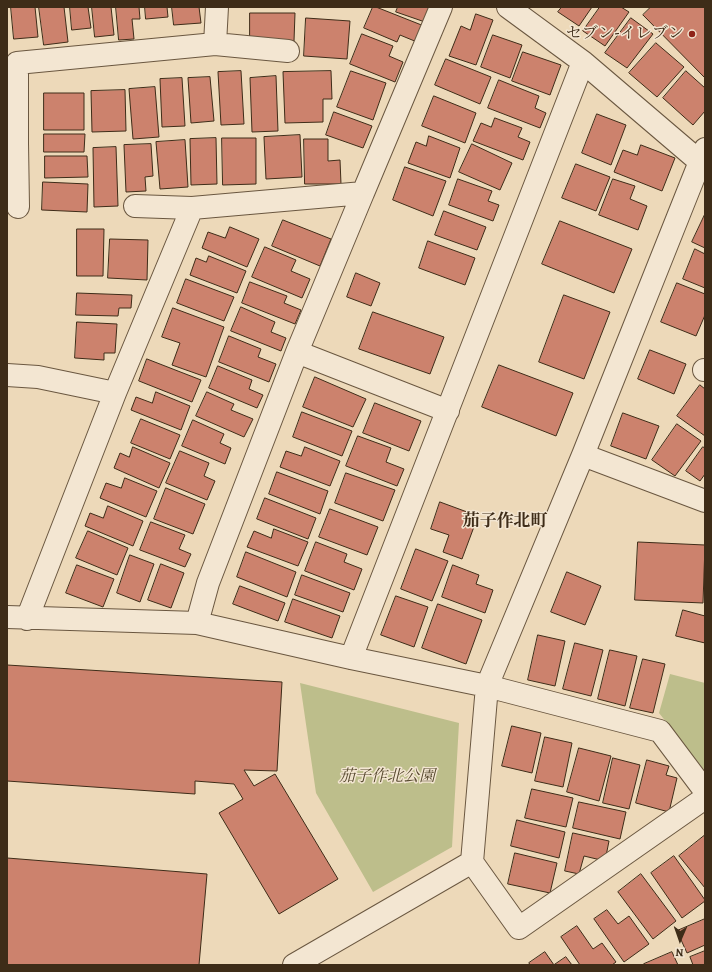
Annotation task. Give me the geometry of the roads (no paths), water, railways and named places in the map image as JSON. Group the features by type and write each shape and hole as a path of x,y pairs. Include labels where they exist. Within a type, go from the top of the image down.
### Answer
{"street":[{"path":"215,44 217,7"},
{"path":"197,623 208,582 297,352 441,7"},
{"path":"508,7 583,62 702,155 583,455 487,686 472,862 519,928 705,798"},
{"path":"18,207 12,144 17,62 215,44 288,51"},
{"path":"351,658 583,62"},
{"path":"135,206 192,208 363,193"},
{"path":"192,208 115,393 17,618 197,623 351,658 487,686 660,730 705,791"},
{"path":"297,352 448,411"},
{"path":"7,375 34,377 115,393"},
{"path":"583,455 705,501"},
{"path":"294,965 472,862"}],"place":[{"name":"セブン-イレブン","path":"692,34"}],"district":[{"name":"茄子作北町","path":"505,522"}],"park label":[{"name":"茄子作北公園","path":"387,777"}]}
